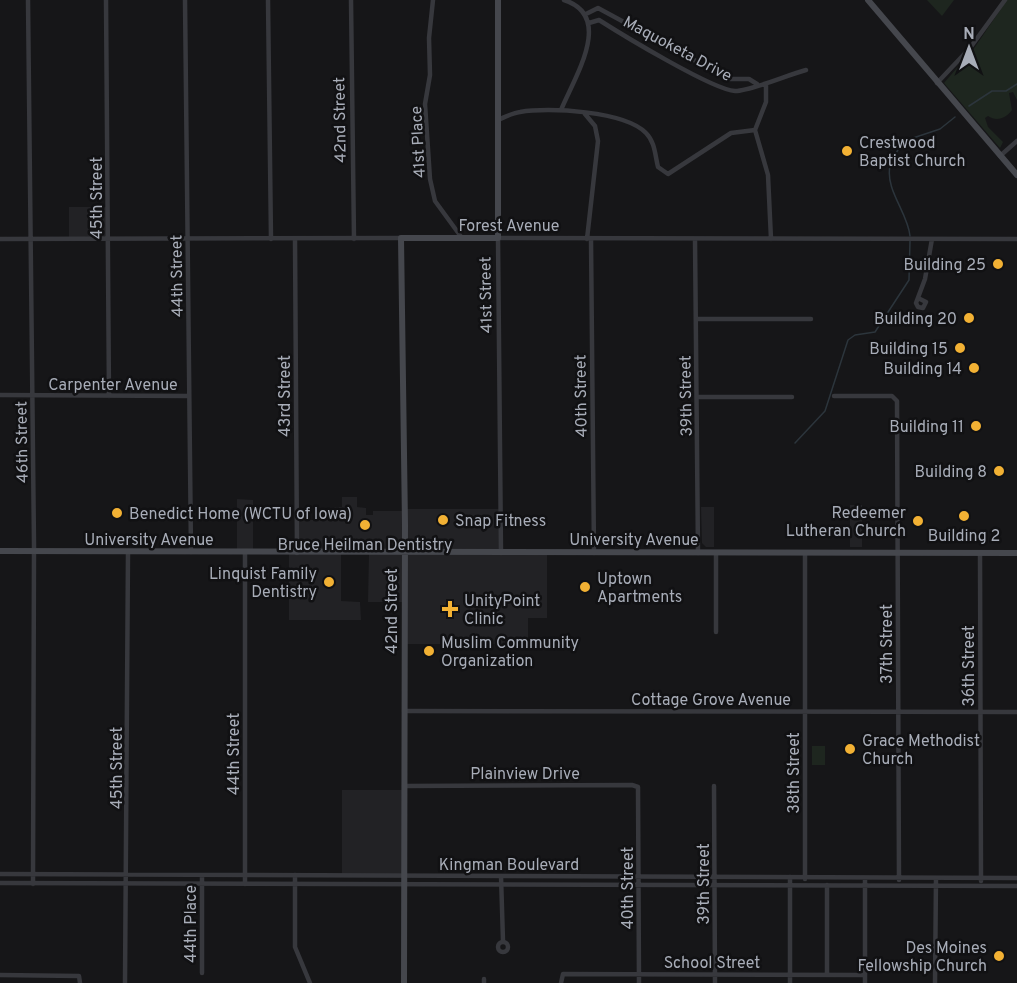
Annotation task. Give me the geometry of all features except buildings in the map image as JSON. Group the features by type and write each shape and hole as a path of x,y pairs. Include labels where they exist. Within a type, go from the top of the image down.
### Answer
{"main road":[{"name":"41st Street","path":"498,0 498,238"},
{"path":"868,0 1017,175"},
{"name":"Forest Avenue","path":"401,238 498,238"},
{"name":"42nd Street","path":"401,238 404,983"},
{"name":"University Avenue","path":"0,552 1017,553"}],"street":[{"name":"46th Street","path":"28,0 33,552 33,884"},
{"name":"45th Street","path":"106,0 109,396"},
{"name":"44th Street","path":"184,0 191,552"},
{"path":"268,0 271,239"},
{"name":"42nd Street","path":"351,0 354,239"},
{"name":"41st Place","path":"433,0 429,38 430,75 425,104 430,179 435,201 462,238"},
{"path":"561,110 588,46 590,22 577,5 564,0"},
{"path":"937,82 970,48 1005,0"},
{"name":"Maquoketa Drive","path":"586,14 598,8 729,79 749,79 757,84"},
{"name":"Maquoketa Drive","path":"590,22 599,20 648,49 728,89 743,90 757,84 766,84 778,77 806,70"},
{"path":"766,84 766,102 754,130 767,169 771,239"},
{"path":"498,120 521,111 561,110 627,121 639,127 650,138 659,170 668,174 731,133 754,130"},
{"name":"40th Street","path":"584,113 595,126 598,141 589,238 594,553"},
{"path":"1000,156 1017,141"},
{"name":"Forest Avenue","path":"0,239 401,238"},
{"name":"Forest Avenue","path":"498,238 1017,239"},
{"name":"41st Street","path":"498,238 501,553"},
{"name":"43rd Street","path":"294,239 297,553"},
{"name":"39th Street","path":"695,239 698,553"},
{"path":"920,299 932,239"},
{"path":"696,319 811,319"},
{"name":"Carpenter Avenue","path":"0,395 189,396"},
{"name":"37th Street","path":"834,396 892,396 897,402 899,886"},
{"path":"697,397 792,397"},
{"name":"45th Street","path":"125,983 125,884 128,874 128,552"},
{"name":"44th Street","path":"245,552 245,884"},
{"path":"716,553 716,632"},
{"name":"38th Street","path":"805,553 805,885"},
{"name":"36th Street","path":"980,553 981,886"},
{"name":"Cottage Grove Avenue","path":"404,711 1017,712"},
{"name":"Plainview Drive","path":"404,786 632,785 638,787 639,794"},
{"name":"39th Street","path":"714,786 715,983"},
{"name":"40th Street","path":"639,794 639,983"},
{"name":"Kingman Boulevard","path":"0,874 1017,878"},
{"name":"44th Place","path":"202,875 202,973"},
{"path":"295,875 295,947 310,983"},
{"path":"501,876 503,941"},
{"path":"790,877 790,983"},
{"path":"865,878 865,983"},
{"path":"936,878 936,983"},
{"name":"Kingman Boulevard","path":"0,884 1017,886"},
{"path":"827,885 827,975"},
{"name":"School Street","path":"561,983 563,974 865,975"},
{"path":"0,975 80,976 80,983"}],"shaded area":[{"path":"927,0 954,0 942,16"},
{"path":"1007,0 1017,0 1017,100 1013,92 1009,93 1012,110 1010,113 1001,118 995,119 988,116 985,118 988,127 1003,142 1000,148 944,83 975,47"},
{"path":"69,207 108,207 108,239 69,239"},
{"path":"342,497 357,497 357,507 366,508 366,515 373,515 373,511 404,511 404,509 501,509 501,553 547,553 547,618 528,618 528,644 404,644 404,602 368,602 369,553 341,553 341,601 360,602 361,620 289,620 289,553 296,553 296,520 327,520 328,508 342,507"},
{"path":"237,499 253,500 253,552 237,552"},
{"path":"850,505 862,505 862,547 850,547"},
{"path":"701,507 714,507 714,547 706,547 702,543"},
{"path":"812,746 825,746 825,765 812,765"},
{"path":"342,790 404,790 404,876 342,875"}],"waterway":[{"path":"969,106 992,91 1006,91 1017,84"},
{"path":"910,236 891,184 889,175 891,163 904,141 940,129 955,117"},
{"path":"795,443 825,411 848,340 855,335 875,332 909,280 910,241"}],"place":[{"name":"Crestwood Baptist Church","path":"847,151"},
{"name":"Building 25","path":"998,264"},
{"name":"Building 20","path":"969,318"},
{"name":"Building 15","path":"960,348"},
{"name":"Building 14","path":"974,368"},
{"name":"Building 11","path":"976,426"},
{"name":"Building 8","path":"999,471"},
{"name":"Benedict Home (WCTU of Iowa)","path":"117,513"},
{"name":"Building 2","path":"964,516"},
{"name":"Snap Fitness","path":"443,520"},
{"name":"Redeemer Lutheran Church","path":"918,521"},
{"name":"Bruce Heilman Dentistry","path":"365,525"},
{"name":"Linquist Family Dentistry","path":"329,582"},
{"name":"Uptown Apartments","path":"585,587"},
{"name":"UnityPoint Clinic","path":"450,609"},
{"name":"Muslim Community Organization","path":"429,651"},
{"name":"Grace Methodist Church","path":"850,749"},
{"name":"Des Moines Fellowship Church","path":"999,956"}]}
